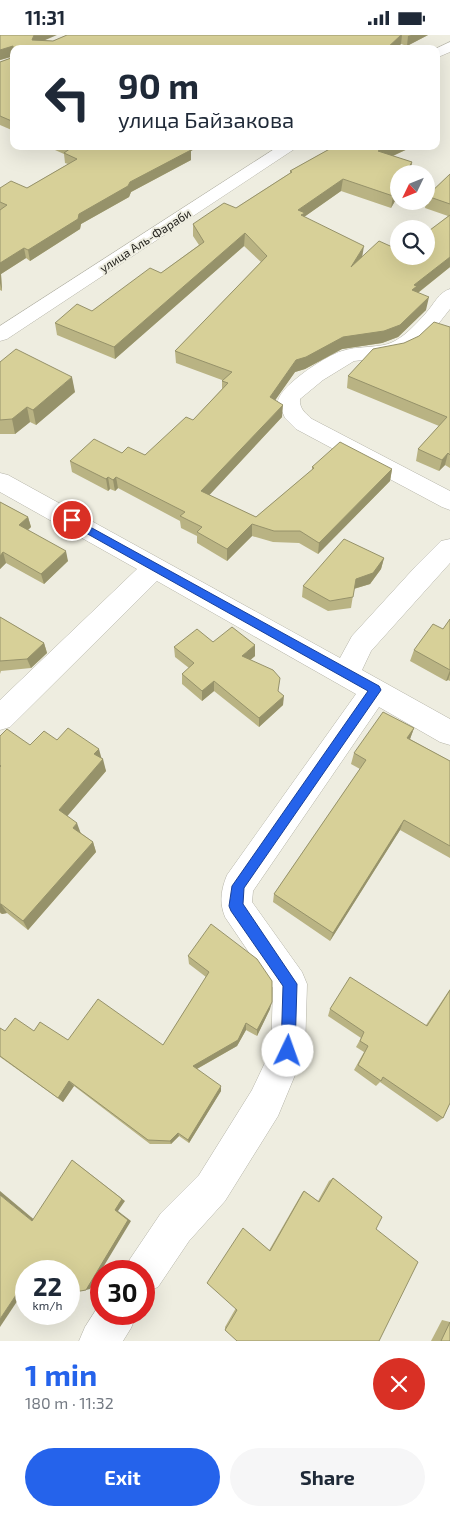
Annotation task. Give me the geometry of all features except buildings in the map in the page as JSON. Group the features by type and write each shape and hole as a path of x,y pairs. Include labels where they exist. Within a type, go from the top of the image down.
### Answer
{"street":[{"name":"улица Аль-Фараби","path":"0,335 285,150"},
{"path":"450,295 437,314 415,337 389,350 347,357 294,390 289,400 291,410 304,424 450,501"},
{"path":"0,481 450,733"},
{"path":"346,674 361,644 450,548"},
{"path":"0,718 155,567"},
{"path":"152,1260 174,1227 212,1188 265,1103 288,1051 290,984 236,906 238,886 375,690"},
{"path":"99,1341 110,1325"}],"route":[{"path":"72,520 375,690 238,886 236,906 290,984 288,1051"}]}
